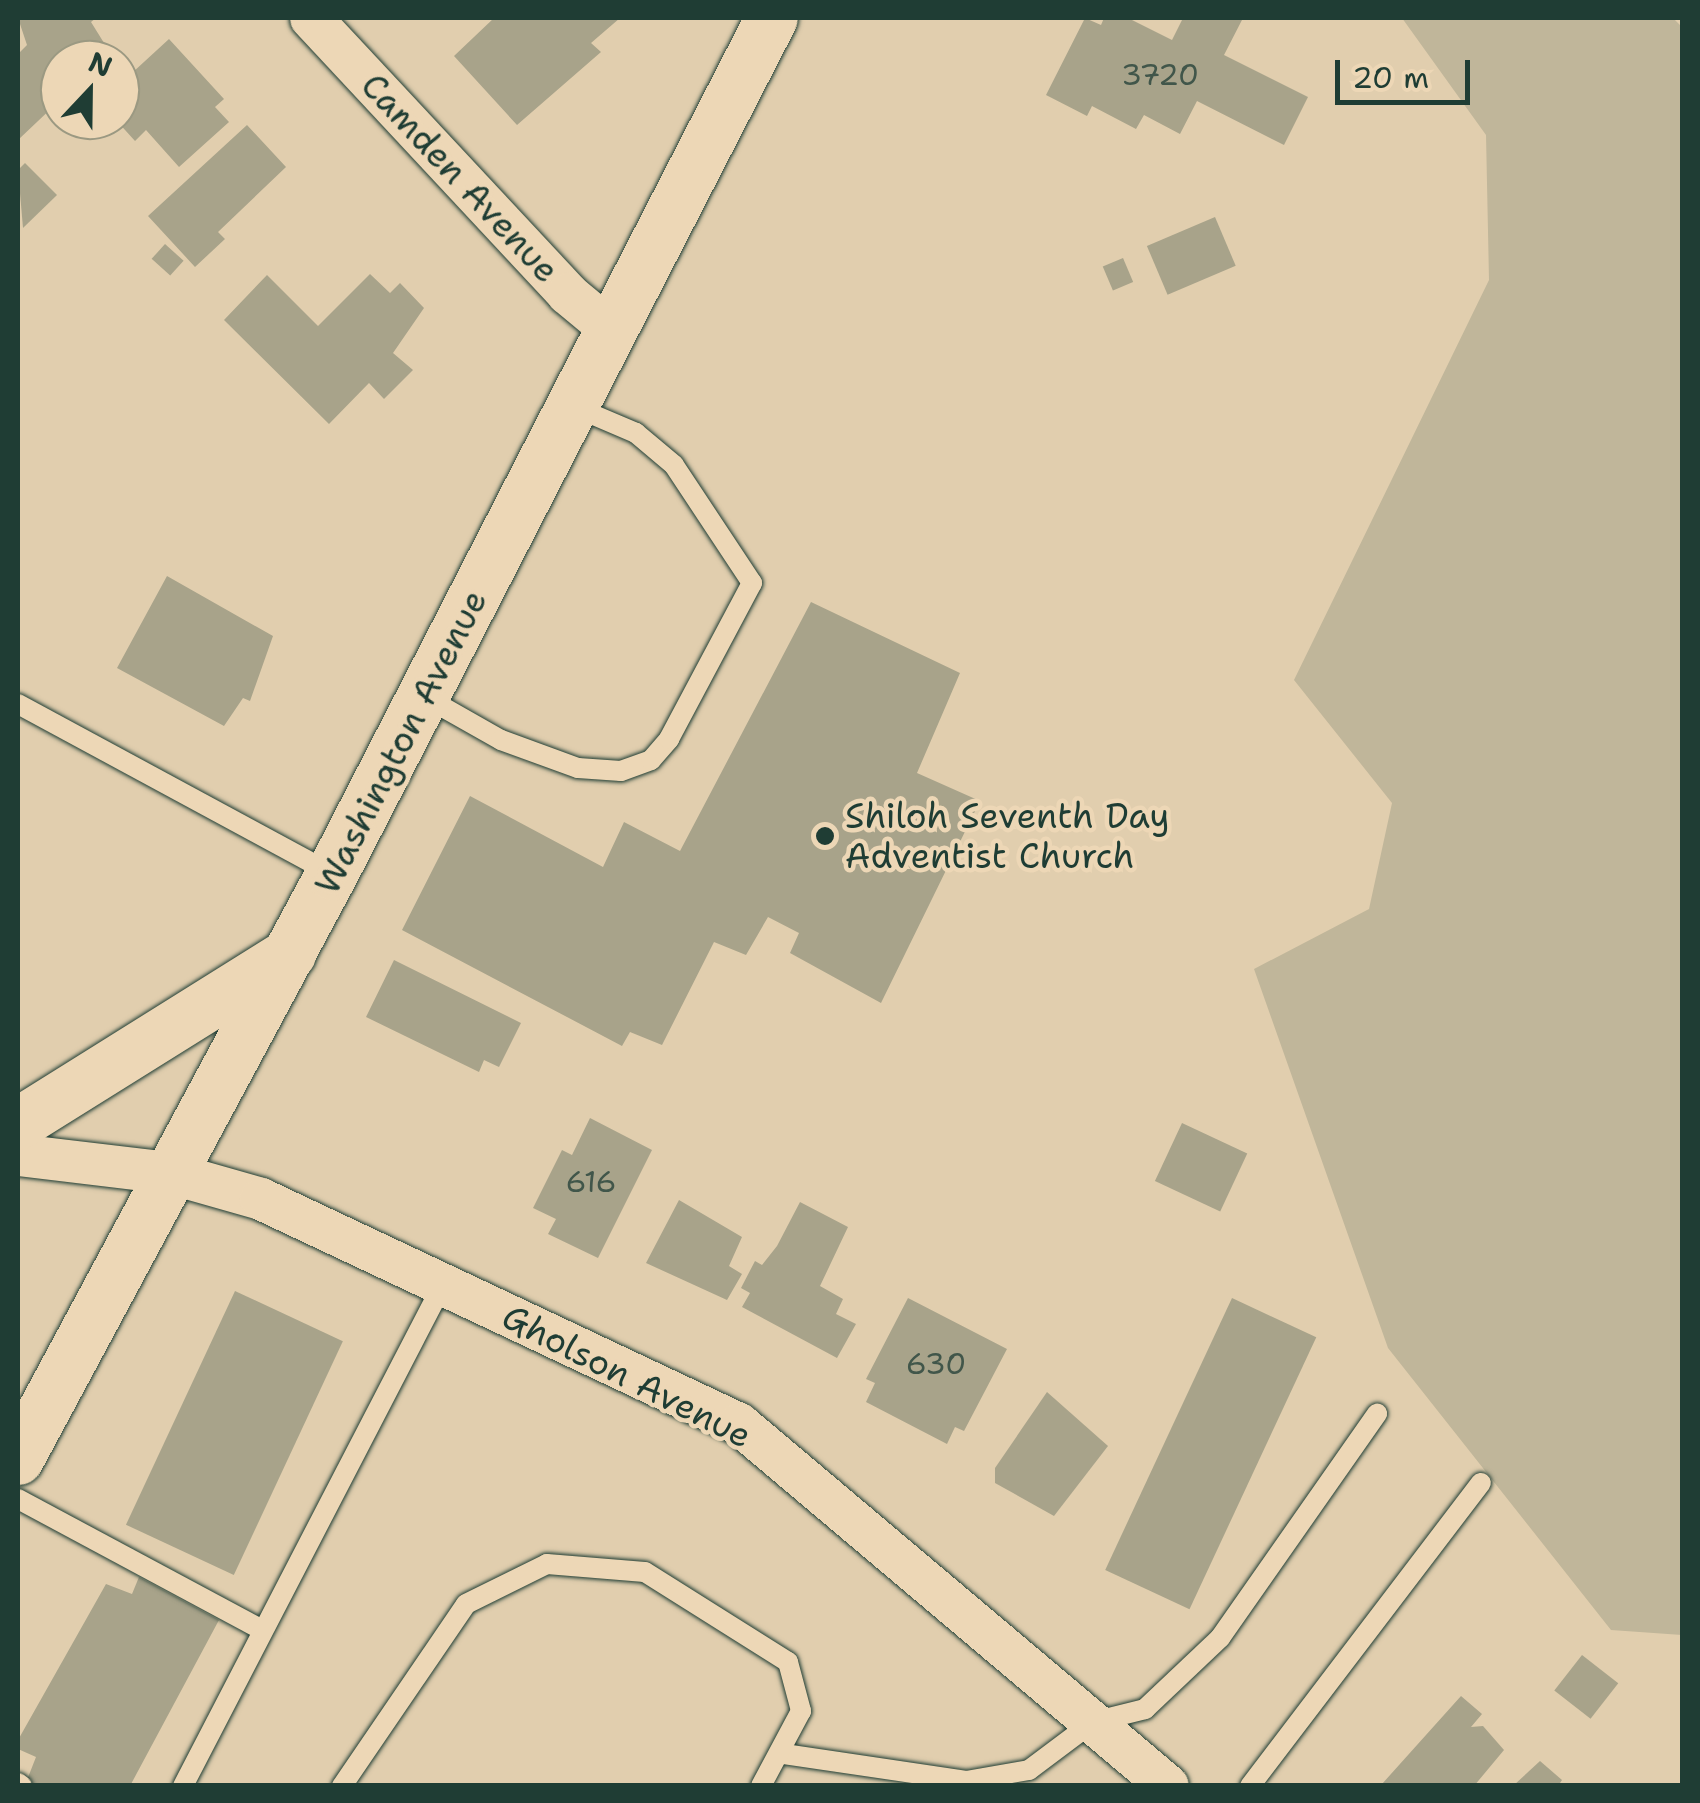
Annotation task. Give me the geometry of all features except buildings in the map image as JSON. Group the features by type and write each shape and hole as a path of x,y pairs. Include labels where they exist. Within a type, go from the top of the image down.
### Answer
{"street":[{"name":"Camden Avenue","path":"311,18 568,294 615,333"},
{"name":"Washington Avenue","path":"18,1459 332,874 615,333 772,18"},
{"path":"18,1124 290,954"},
{"name":"Gholson Avenue","path":"18,1156 170,1173 260,1199 739,1424 1168,1786"}],"lane":[{"path":"423,696 501,740 578,768 621,772 650,760 669,738 752,583 674,466 636,434 576,407"},
{"path":"18,704 332,874"},
{"path":"183,1786 442,1284"},
{"path":"784,1754 966,1781 1029,1770 1093,1722 1145,1709 1220,1638 1377,1414"},
{"path":"1250,1786 1481,1483"},
{"path":"18,1499 262,1630"},
{"path":"342,1786 466,1604 547,1564 645,1572 788,1662 801,1710 784,1754 761,1786"}],"shaded area":[{"path":"1402,18 1673,18 1682,27 1682,1635 1611,1630 1388,1348 1254,969 1369,909 1392,803 1294,680 1489,280 1486,135"}],"place":[{"name":"Shiloh Seventh Day Adventist Church","path":"825,836"}]}
